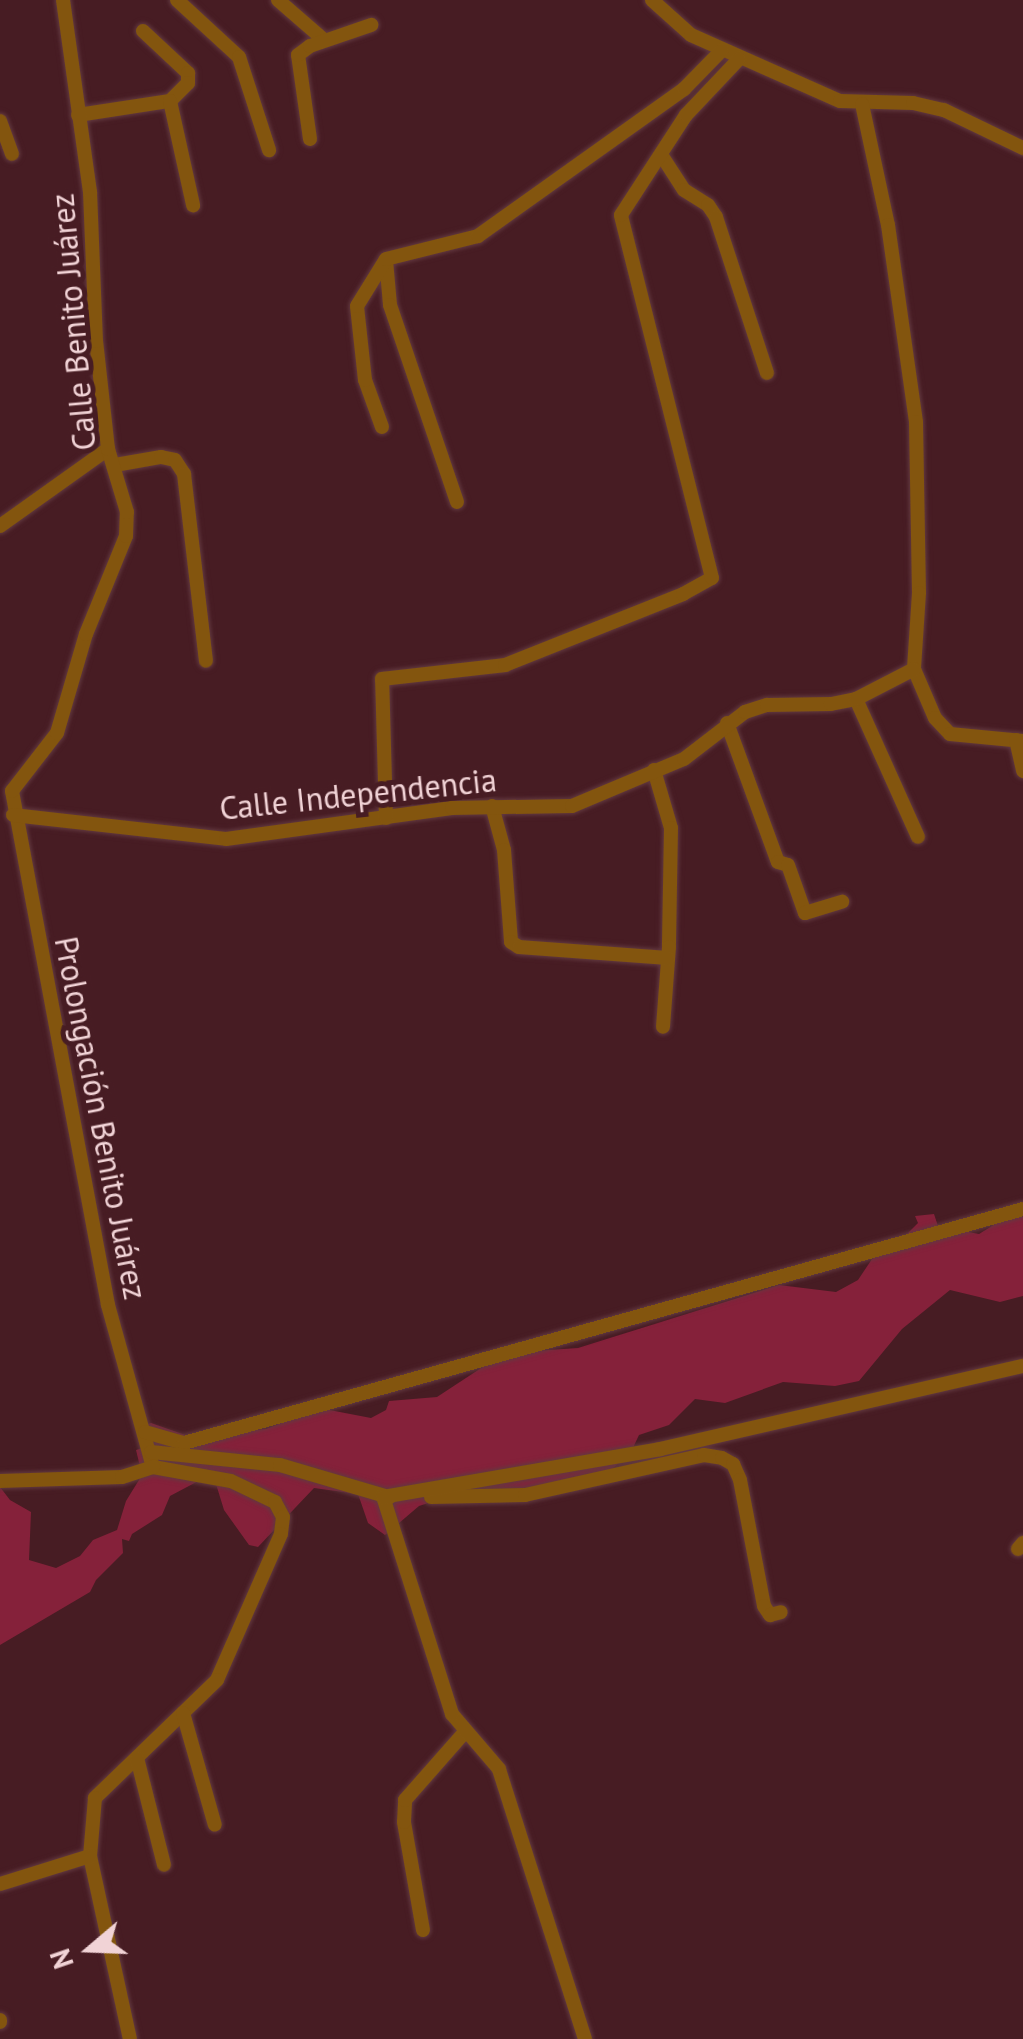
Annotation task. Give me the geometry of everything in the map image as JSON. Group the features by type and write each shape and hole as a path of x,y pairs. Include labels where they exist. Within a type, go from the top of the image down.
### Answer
{"street":[{"name":"Calle Benito Juárez","path":"6,792 57,733 86,634 122,548 127,512 108,448 96,341 90,192 63,0"},
{"path":"178,0 239,57 269,150"},
{"path":"278,0 324,40"},
{"path":"652,0 691,35 840,101 913,103 944,110 1023,148"},
{"path":"310,139 298,55 324,40 371,24"},
{"path":"78,115 170,101 188,83 188,73 143,31"},
{"path":"382,427 365,380 357,306 386,259 478,236 684,89 722,50"},
{"path":"386,818 382,679 397,674 505,665 684,594 712,578 679,458 622,215 686,115 739,59"},
{"path":"170,101 193,205"},
{"path":"862,104 888,225 916,422 920,593 914,669 935,718 950,734 1020,741 1023,770"},
{"path":"0,120 12,154"},
{"path":"662,156 684,190 708,205 716,217 767,373"},
{"path":"386,259 390,305 457,502"},
{"path":"0,526 108,448"},
{"path":"115,465 161,457 174,460 184,474 206,661"},
{"name":"Calle Independencia","path":"13,815 226,838 492,806 572,806 684,760 728,722 767,705 831,704 856,699 914,669"},
{"path":"856,699 918,837"},
{"path":"728,722 778,862 788,865 804,913 842,902"},
{"path":"654,770 671,828 662,1027"},
{"name":"Prolongación Benito Juárez","path":"6,792 108,1305 152,1460"},
{"path":"492,806 504,850 510,942 520,947 668,958"},
{"path":"145,1432 184,1442 1023,1209"},
{"path":"383,1498 660,1449 1023,1366"},
{"path":"0,1481 122,1476 152,1460 280,1465 383,1498 525,1495 704,1455 722,1458 734,1464 740,1480 764,1606 770,1614 781,1612"},
{"path":"130,2039 90,1856 95,1798 217,1680 282,1534 282,1517 275,1502 231,1481 152,1460"},
{"path":"383,1498 452,1714 499,1769 585,2039"},
{"path":"183,1713 216,1825"},
{"path":"423,1930 404,1822 405,1800 464,1732"},
{"path":"137,1758 164,1864"},
{"path":"0,1884 90,1856"}],"shaded area":[{"path":"1013,1213 1023,1217 1023,1296 1000,1302 950,1290 902,1329 859,1381 835,1386 783,1382 725,1403 695,1399 669,1425 639,1435 631,1452 595,1484 456,1494 419,1506 385,1535 368,1523 358,1494 314,1488 258,1547 249,1545 224,1510 216,1484 204,1478 170,1496 162,1515 132,1534 129,1541 122,1539 123,1553 96,1580 90,1592 0,1645 0,1487 10,1500 31,1512 29,1560 56,1568 80,1556 93,1540 117,1530 126,1501 142,1475 136,1450 146,1447 145,1425 151,1423 188,1436 266,1429 319,1408 371,1418 386,1410 389,1401 437,1397 504,1353 578,1348 779,1285 836,1292 858,1280 872,1259 899,1242 918,1223 915,1216 934,1214 938,1226 979,1234"}]}
